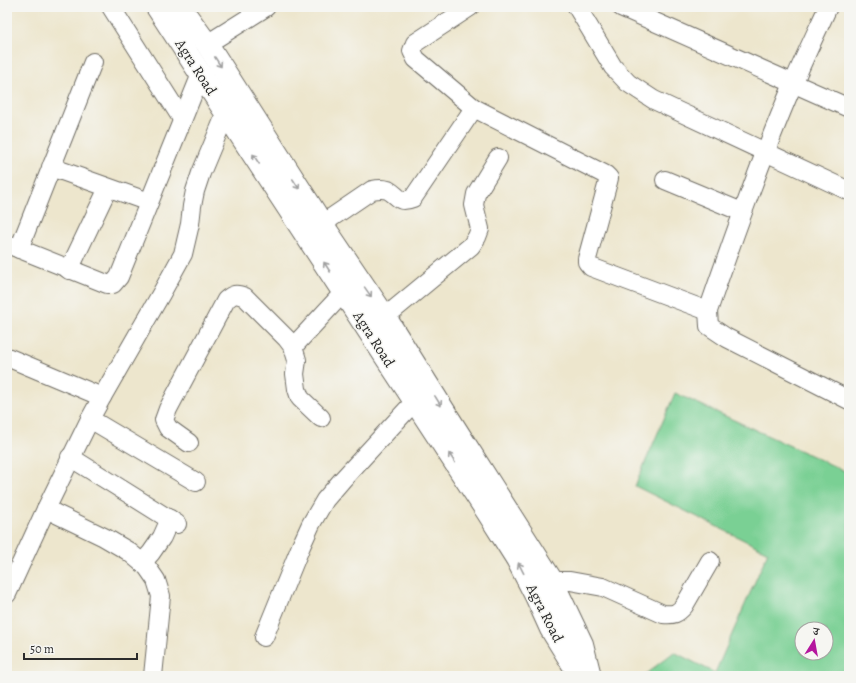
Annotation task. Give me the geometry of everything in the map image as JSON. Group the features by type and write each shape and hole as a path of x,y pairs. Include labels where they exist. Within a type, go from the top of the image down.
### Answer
{"highway":[{"name":"Agra Road","path":"157,7 488,513 517,559 551,629 580,676"},
{"name":"Agra Road","path":"180,7 207,44 322,224 385,317 552,581 582,644 590,676"}],"street":[{"path":"111,7 182,119"},
{"path":"207,44 266,7"},
{"path":"470,7 415,43 412,50 416,59 474,108 606,174 609,178 587,259 587,262 591,267 708,311"},
{"path":"577,7 613,67 628,84 654,100 849,191"},
{"path":"621,7 849,108"},
{"path":"828,7 793,84 765,152 742,212 708,311 709,326 727,338 849,400"},
{"path":"94,62 51,167 13,247 107,284 113,284 119,277 201,74"},
{"path":"322,224 372,190 379,188 387,190 399,199 406,201 413,198 474,108"},
{"path":"7,594 70,457 182,254 190,224 195,191 226,113"},
{"path":"385,317 471,246 480,229 474,205 476,194 498,158"},
{"path":"51,167 149,202"},
{"path":"665,180 742,212"},
{"path":"69,270 108,188"},
{"path":"294,347 344,293"},
{"path":"189,443 168,428 164,420 168,409 226,300 232,295 240,294 245,297 294,347 297,360 297,389 300,398 321,418"},
{"path":"7,357 102,397"},
{"path":"264,637 301,546 311,524 325,500 415,401"},
{"path":"90,419 196,482"},
{"path":"70,457 174,522 142,563"},
{"path":"46,509 104,537 128,551 147,568 156,580 161,596 153,676"},
{"path":"552,581 570,581 603,587 663,614 672,615 684,606 710,561"}],"green space":[{"path":"675,393 849,473 849,676 643,676 674,652 715,673 768,552 635,486"}]}
